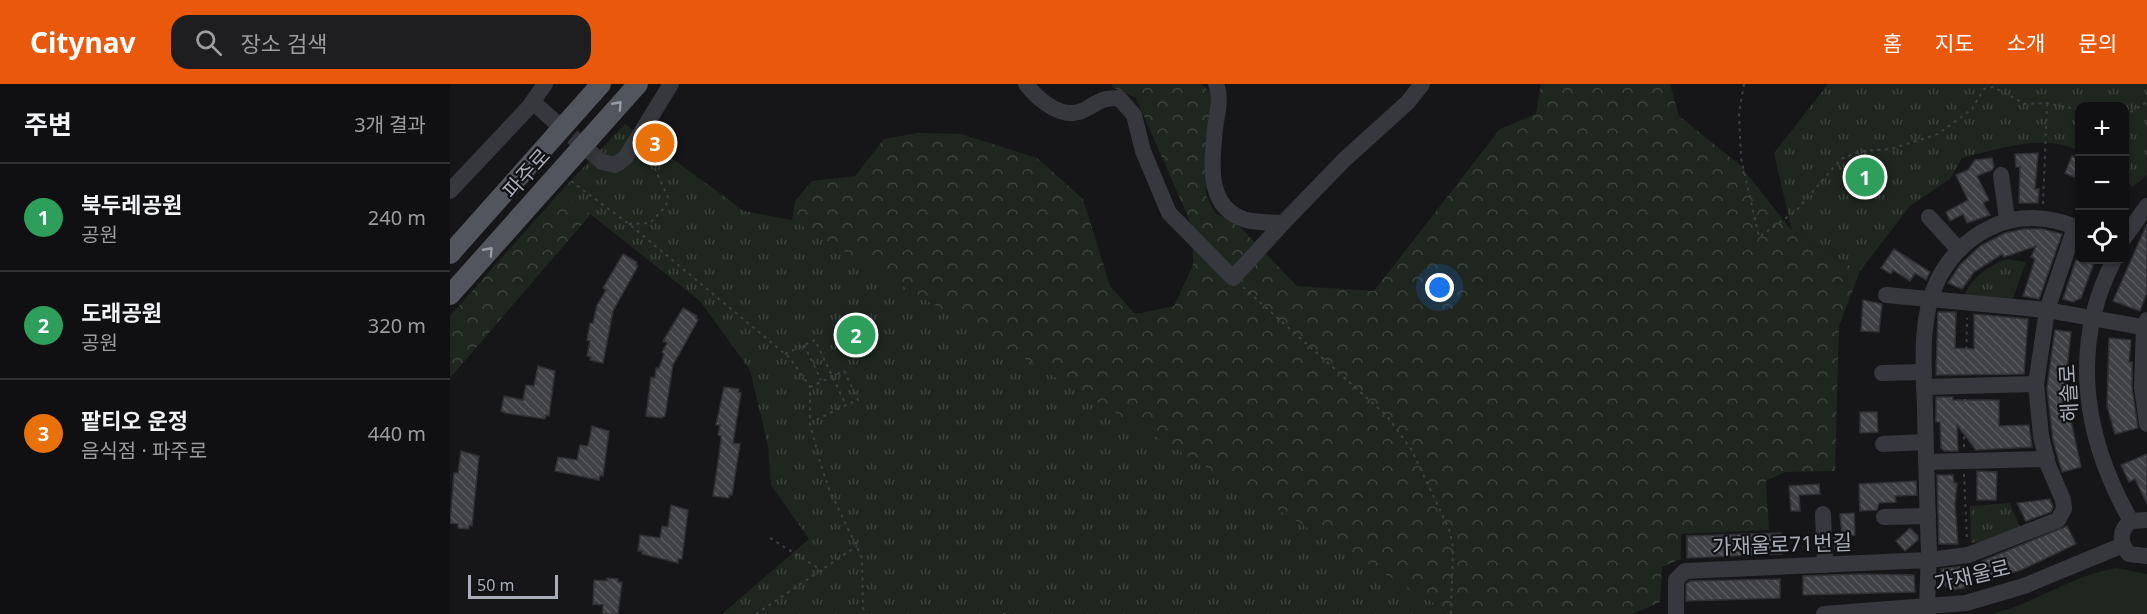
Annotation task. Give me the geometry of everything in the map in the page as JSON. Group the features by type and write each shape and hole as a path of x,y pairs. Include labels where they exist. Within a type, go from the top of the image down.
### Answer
{"main road":[{"name":"파주로","path":"450,254 602,84"},
{"name":"파주로","path":"450,295 638,84"},
{"path":"450,239 471,215 496,201"}],"street":[{"path":"450,191 533,102 545,84"},
{"path":"602,162 615,165 626,157 671,84"},
{"path":"1026,84 1048,106 1066,113 1082,112 1102,98 1119,98 1134,115 1143,152 1169,213 1233,278 1344,160 1408,102 1421,84"},
{"path":"1216,84 1221,96 1216,128 1213,188 1225,209 1246,220 1283,223"},
{"path":"533,102 554,121"},
{"path":"2001,175 2007,219"},
{"path":"2129,231 2147,206"},
{"path":"1929,217 1959,250"},
{"name":"가재울로71번길","path":"1928,611 1929,560 1924,379 1926,321 1936,284 1959,250 1979,232 2007,219 2043,219 2075,223"},
{"name":"가재울로71번길","path":"1676,614 1676,580 1685,571 1929,560 1968,555 2058,520 2064,509 2063,500 2047,459 2041,436 2036,384 2048,310 2075,229"},
{"name":"해솔로","path":"2113,264 2092,319 2087,374 2089,416 2104,470 2139,520"},
{"path":"1886,295 2048,310 2092,319 2146,325 2142,387 2147,424"},
{"path":"1882,374 1965,386 2036,384"},
{"path":"1882,444 1925,442"},
{"path":"1926,462 2047,459"},
{"path":"1823,514 1825,565"},
{"path":"1884,517 1928,516"},
{"path":"2139,520 2122,530 2123,545 2129,554 2147,556"},
{"name":"가재울로","path":"1824,614 1928,611 1966,603 2024,586 2123,545"}],"path":[{"path":"1744,84 1739,113 1741,158 1759,237 1796,211 1841,159 1862,151 1891,149 1938,134 1972,109 1984,89 1993,87 2025,104 2047,103 2075,109"},
{"path":"2129,113 2147,102"},
{"path":"2043,219 2047,103"},
{"path":"629,224 650,222 666,206 668,197 639,134"},
{"path":"567,178 629,224 785,354 801,372 810,387 810,423 829,489 862,558 863,609 867,614"},
{"path":"1233,278 1387,416 1411,449 1449,529 1453,547 1451,614"},
{"path":"1967,302 1964,461 1968,555"},
{"path":"785,354 815,340 846,405"},
{"path":"804,345 822,381"},
{"path":"810,387 844,371 858,400 810,423"},
{"path":"770,538 821,570"},
{"path":"756,614 857,546"},
{"path":"1004,614 1009,614"}],"green space":[{"path":"1112,84 1202,84 1213,96 1206,195 1215,213 1240,227 1297,286 1374,291 1500,129 1536,114 1541,84 1670,84 1679,116 1740,165 1792,231 1860,271 1839,326 1835,471 1785,472 1766,481 1769,530 1681,534 1681,559 1662,567 1660,602 1632,614 1136,614 792,220 795,201 812,181 855,176 884,139 918,133 961,134 1037,158 1083,199 1110,286 1135,314 1174,306 1193,265 1192,226 1136,98 1112,87"},
{"path":"1828,84 2147,84 2147,175 2133,187 2129,184 2129,102 2075,102 2075,150 2051,143 2021,144 1962,158 1950,179 1910,206 1860,271 1792,231 1774,153"},
{"path":"625,124 744,211 792,220 1452,614 722,614 809,539 771,485 768,446 750,370 700,301 561,191"},
{"path":"561,191 591,214 450,378 450,316"},
{"path":"2007,259 2026,262 2012,301 1964,295 1982,272"},
{"path":"2010,503 2020,527 1985,541 1971,543 1970,506"},
{"path":"2117,568 2147,574 2147,614 1991,614 2085,576"}],"building":[{"path":"2038,153 2035,189 2039,189 2038,203 2019,203 2020,167 2016,167 2015,154"},
{"path":"2072,156 2075,157 2075,177 2065,173"},
{"path":"1992,158 1994,167 1992,170 1977,176 1989,200 1983,203 1990,215 1967,223 1963,214 1950,221 1946,212 1968,200 1956,175 1968,170 1975,160"},
{"path":"2147,224 2147,292 2140,311 2113,301"},
{"path":"2024,229 2042,229 2062,234 2039,299 2023,296 2035,259 2031,257 2036,246 2004,257 2002,254 1974,272 1962,289 1948,283 1960,265 1980,246 2005,233"},
{"path":"1894,249 1930,272 1926,280 1915,273 1910,281 1893,270 1891,274 1881,268"},
{"path":"623,254 637,262 638,266 613,311 603,363 590,360 591,357 587,356 590,341 587,340 590,323 593,323 597,305 606,290 603,288"},
{"path":"2075,263 2094,264 2081,298 2073,302 2063,299"},
{"path":"1863,300 1882,304 1879,332 1861,331"},
{"path":"683,308 697,316 698,320 673,365 665,416 661,418 646,416 651,377 655,378 656,368 659,368 664,354 662,352 667,343 663,341"},
{"path":"1938,312 1956,312 1955,348 1974,349 1974,314 2028,319 2024,374 1936,375"},
{"path":"2055,330 2071,332 2067,369 2068,407 2081,467 2062,472 2053,440 2047,388"},
{"path":"2109,338 2131,340 2129,362 2132,362 2132,388 2138,428 2115,434 2107,406"},
{"path":"538,366 555,371 549,416 546,415 545,419 501,411 504,396 523,400 526,385 534,386"},
{"path":"724,387 739,389 738,392 741,393 733,443 740,444 732,495 729,495 729,498 713,496 721,441 721,436 718,435 720,425 716,425"},
{"path":"1936,397 1953,397 1953,400 1999,400 1999,426 2029,425 2032,447 1976,450 1957,425 1958,451 1944,451 1941,448 1940,422 1936,422"},
{"path":"1860,412 1877,412 1878,432 1860,433"},
{"path":"592,426 609,431 603,476 600,475 599,480 555,471 558,457 577,460 580,445 588,446"},
{"path":"461,451 479,456 472,526 469,525 469,529 458,528 458,524 450,523 454,473 458,473"},
{"path":"2147,454 2147,504 2135,479 2129,482 2121,465"},
{"path":"1977,471 1997,472 1996,500 1977,500"},
{"path":"1937,475 1953,475 1954,483 1957,483 1955,504 1958,544 1939,544"},
{"path":"1916,481 1917,495 1895,496 1896,502 1879,503 1877,510 1860,511 1859,484"},
{"path":"1819,484 1820,494 1799,495 1800,511 1791,511 1789,486"},
{"path":"2050,499 2053,507 2051,512 2026,521 2017,503"},
{"path":"671,505 688,510 682,559 678,559 678,563 638,551 640,535 660,538 662,526 668,527"},
{"path":"1854,513 1855,535 1846,536 1847,548 1835,549 1834,537 1842,536 1840,514"},
{"path":"2067,526 2076,544 2021,570 1989,580 1982,561"},
{"path":"1910,528 1918,536 1918,540 1905,551 1896,541"},
{"path":"1781,533 1782,554 1687,558 1687,536"},
{"path":"1965,566 1968,587 1953,590 1944,585 1941,569"},
{"path":"1914,575 1915,592 1803,595 1803,576"},
{"path":"607,578 618,579 618,582 622,582 618,614 602,614 603,605 593,604 594,580 607,581"},
{"path":"1780,579 1780,598 1686,601 1686,584 1690,581"}],"tunnel":[{"path":"554,121 602,162"}],"place":[{"name":"팥티오 운정","path":"655,143"},
{"name":"북두레공원","path":"1865,177"},
{"name":"도래공원","path":"856,335"}]}
